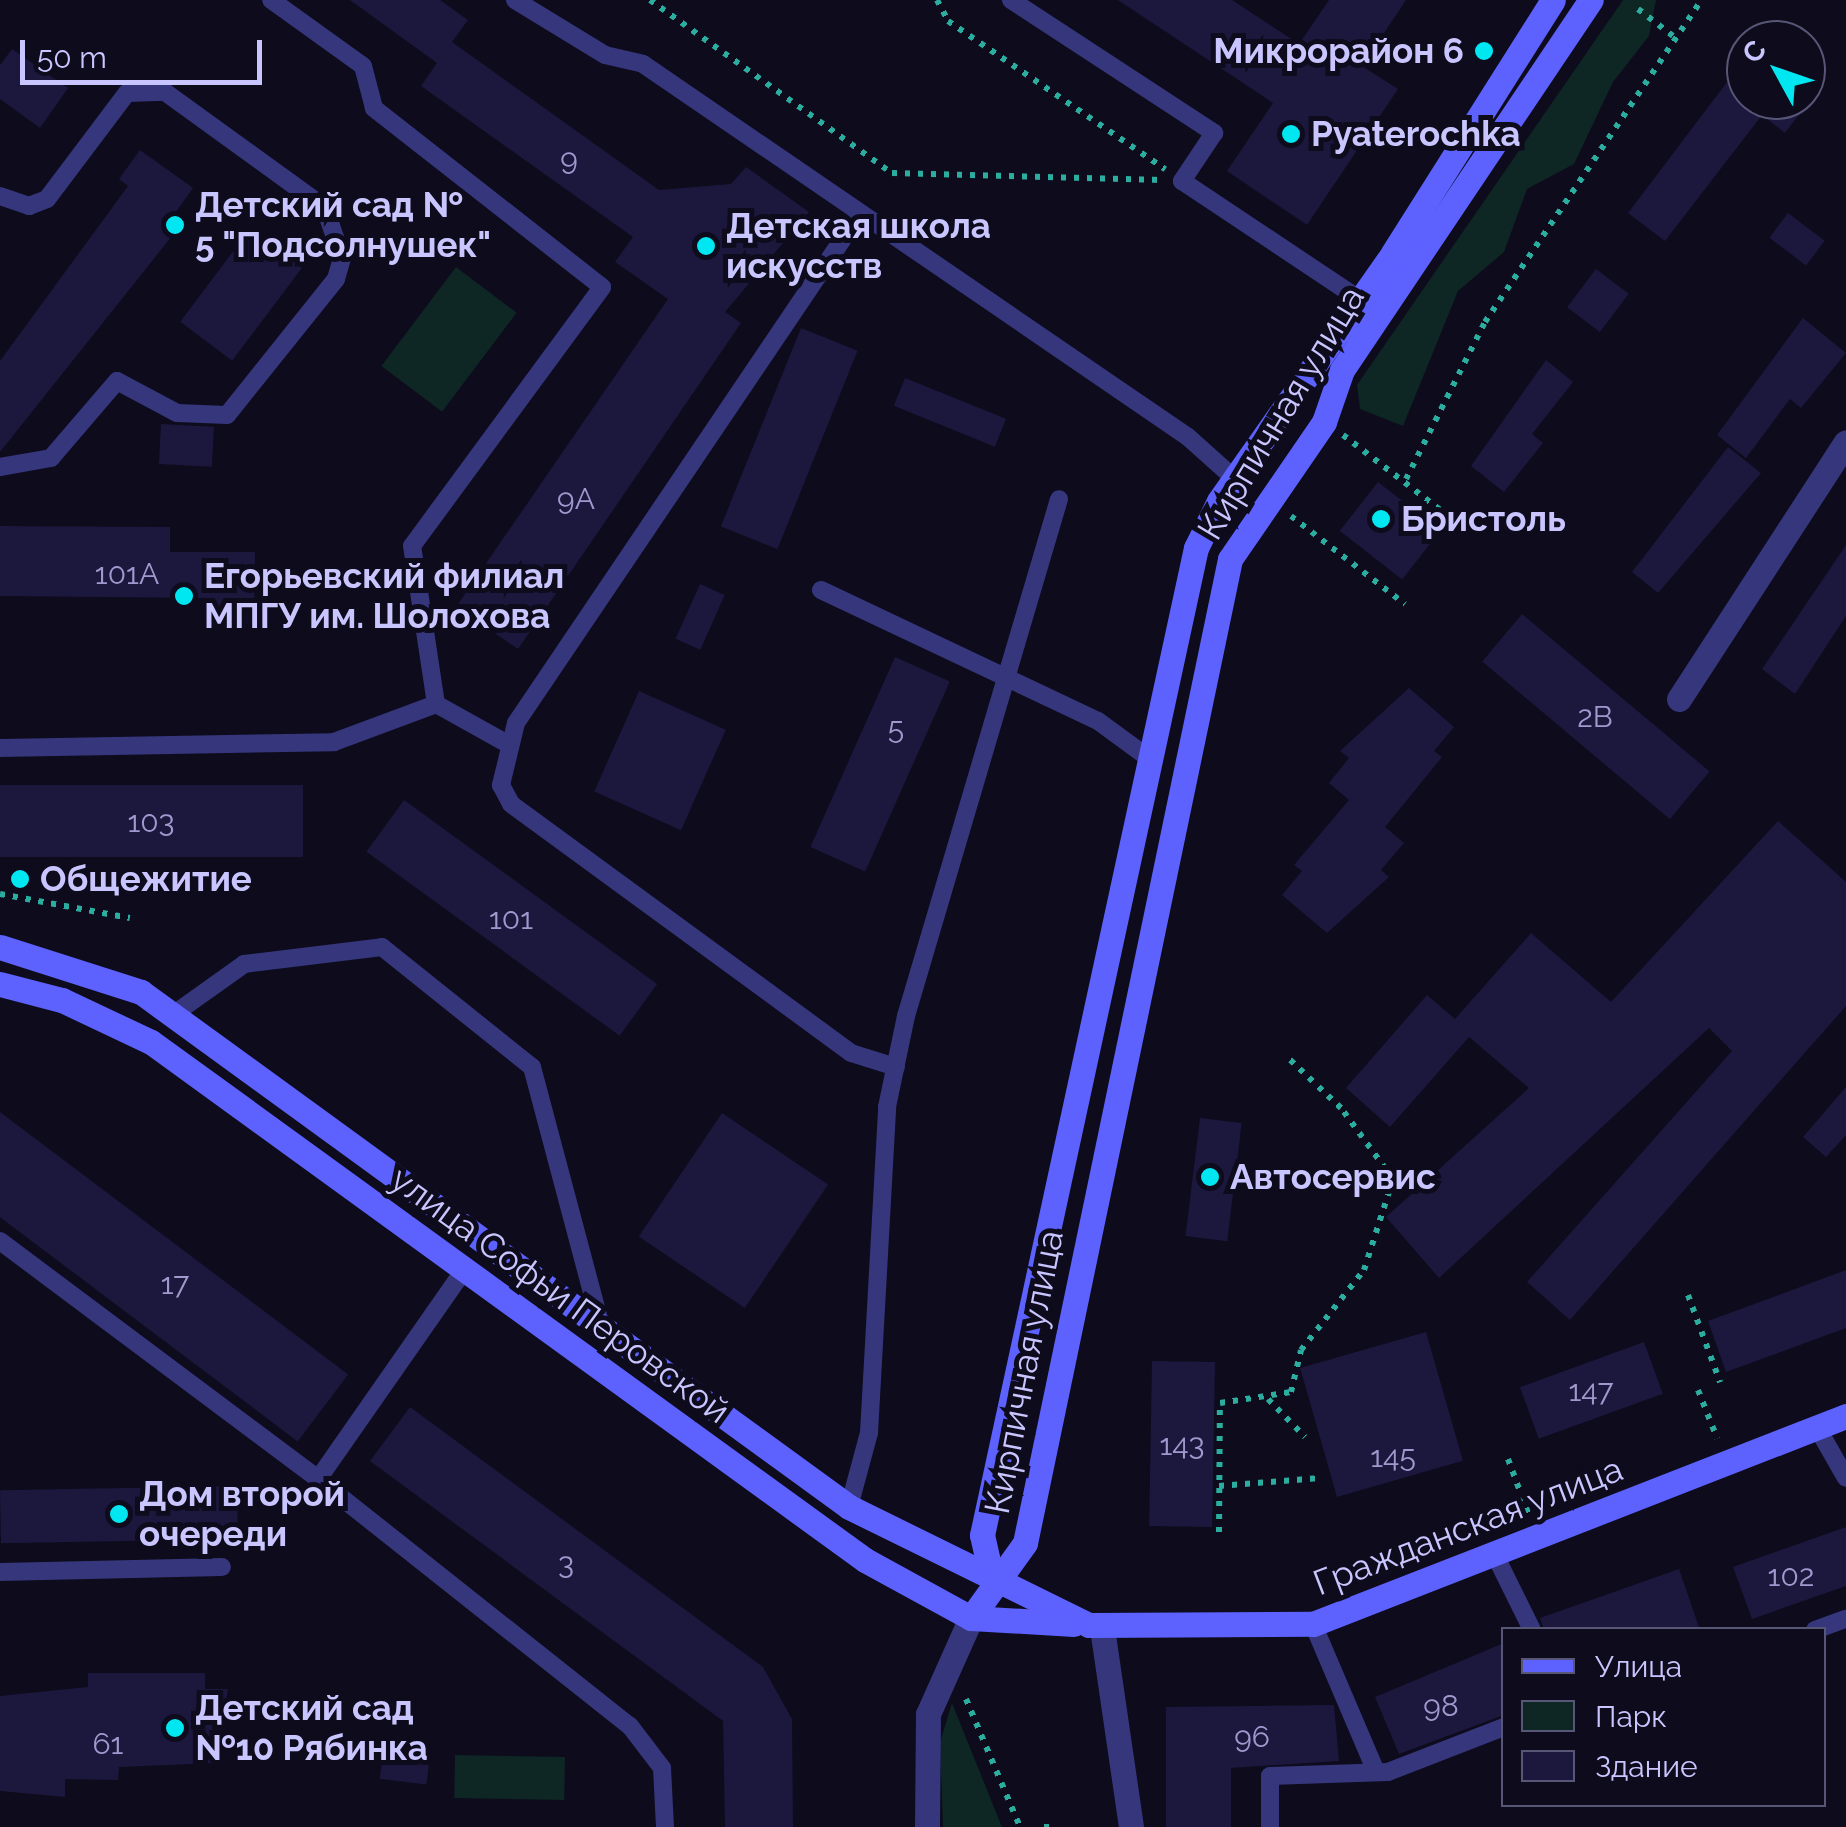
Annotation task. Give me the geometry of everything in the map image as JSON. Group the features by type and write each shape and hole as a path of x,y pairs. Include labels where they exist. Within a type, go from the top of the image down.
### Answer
{"street":[{"name":"Кирпичная улица","path":"992,1579 1025,1543 1215,611 1230,558 1266,498 1324,422 1342,370 1371,307 1553,0"},
{"name":"Кирпичная улица","path":"992,1579 982,1535 1196,548 1235,478 1371,307 1591,0"},
{"path":"1679,699 1846,442"},
{"name":"улица Софьи Перовской","path":"0,947 84,968 174,1014 849,1507 992,1579"},
{"name":"улица Софьи Перовской","path":"0,984 62,1000 151,1042 864,1560 971,1618 1095,1626"},
{"name":"Гражданская улица","path":"992,1579 1095,1626 1312,1624 1496,1558 1846,1416"},
{"path":"928,1827 928,1714 992,1579"},
{"path":"1095,1626 1132,1827"}],"lane":[{"path":"271,0 363,66 374,108 602,287 412,546 436,704"},
{"path":"516,0 604,55 643,64 1188,437 1235,478"},
{"path":"1011,0 1214,133 1182,181 1371,307"},
{"path":"0,196 29,206 47,199 127,93 165,92 325,208 342,258 336,279 227,415 177,412 118,381 50,458 0,467"},
{"path":"858,214 508,744 501,785 511,804 851,1053 896,1066"},
{"path":"849,1507 868,1433 896,1066 954,831 1058,499"},
{"path":"822,590 1098,721 1150,759"},
{"path":"0,748 334,742 436,704 508,744"},
{"path":"174,1014 244,964 382,946 532,1067 601,1326"},
{"path":"0,1241 318,1479 630,1726 662,1768 665,1827"},
{"path":"318,1479 464,1270"},
{"path":"1818,1429 1846,1478"},
{"path":"1496,1558 1530,1627"},
{"path":"0,1572 222,1568"},
{"path":"1312,1624 1376,1772"},
{"path":"1270,1827 1270,1776 1376,1772 1501,1728"}],"path":[{"path":"650,0 892,173 1182,181"},
{"path":"938,0 948,21 1182,181"},
{"path":"1406,479 1485,322 1673,36 1701,0"},
{"path":"1638,9 1673,36"},
{"path":"1342,435 1406,479 1465,529"},
{"path":"1266,498 1404,604"},
{"path":"0,894 130,918"},
{"path":"1218,1532 1220,1403 1291,1392 1300,1350 1364,1270 1392,1179 1341,1108 1287,1057"},
{"path":"1688,1295 1720,1382"},
{"path":"1698,1390 1726,1463"},
{"path":"1268,1398 1305,1438"},
{"path":"1508,1459 1538,1538"},
{"path":"1220,1486 1320,1478"},
{"path":"965,1698 1020,1827"},
{"path":"1044,1827 1055,1827"}],"green space":[{"path":"1623,0 1656,0 1649,36 1613,82 1574,164 1527,189 1504,252 1458,291 1403,426 1360,409 1357,385"},
{"path":"456,267 517,313 442,412 381,366"},
{"path":"952,1703 1002,1827 943,1827 940,1742"},
{"path":"455,1755 565,1757 564,1800 454,1798"}],"building":[{"path":"350,0 440,0 468,20 452,42 659,190 731,184 746,167 809,212 725,312 741,323 518,649 456,607 668,299 615,262 633,237 421,86 437,63"},
{"path":"1118,0 1232,0 1299,44 1329,0 1406,0 1362,66 1398,89 1307,225 1227,171 1273,103"},
{"path":"12,49 68,88 40,128 0,99 0,65"},
{"path":"1726,83 1726,120 1758,120 1665,241 1628,213"},
{"path":"1768,120 1795,120 1785,133"},
{"path":"140,150 193,188 163,230 172,236 0,452 0,361 128,186 119,179"},
{"path":"1788,213 1825,241 1806,265 1769,238"},
{"path":"250,229 302,268 232,361 180,322"},
{"path":"1596,269 1629,294 1600,332 1567,307"},
{"path":"1803,318 1846,353 1801,408 1790,399 1746,458 1717,435"},
{"path":"801,328 858,351 777,549 721,526"},
{"path":"1546,360 1573,382 1532,434 1543,443 1504,492 1471,466"},
{"path":"905,378 1006,419 995,447 894,406"},
{"path":"161,424 214,427 212,467 159,464"},
{"path":"1728,447 1761,473 1658,593 1632,572"},
{"path":"1378,482 1440,531 1402,579 1340,531"},
{"path":"0,526 170,527 170,552 255,552 254,624 209,624 209,598 0,596"},
{"path":"1846,545 1846,616 1795,694 1762,669"},
{"path":"700,584 725,595 700,650 676,639"},
{"path":"1522,614 1710,771 1670,819 1482,661"},
{"path":"895,657 950,681 865,871 810,847"},
{"path":"1409,688 1454,727 1434,751 1442,757 1385,827 1404,843 1381,870 1389,877 1327,933 1282,895 1302,871 1294,865 1349,800 1329,783 1349,758 1340,751"},
{"path":"639,691 726,730 681,830 594,791"},
{"path":"0,785 303,785 303,857 0,857"},
{"path":"404,800 657,984 620,1036 366,852"},
{"path":"1778,821 1846,882 1846,1006 1570,1320 1527,1282 1732,1051 1709,1028 1439,1278 1386,1217 1529,1088 1469,1037 1390,1127 1346,1088 1427,995 1455,1019 1531,933 1611,1002"},
{"path":"1846,1087 1846,1135 1826,1157 1803,1137"},
{"path":"0,1112 348,1374 298,1441 0,1217"},
{"path":"722,1113 828,1185 745,1308 639,1237"},
{"path":"1200,1118 1242,1123 1227,1241 1185,1236"},
{"path":"1846,1270 1846,1328 1726,1372 1708,1321"},
{"path":"1426,1332 1463,1461 1337,1497 1300,1368"},
{"path":"1644,1342 1663,1394 1539,1439 1520,1387"},
{"path":"1152,1361 1215,1362 1212,1527 1149,1526"},
{"path":"410,1407 763,1667 792,1719 793,1827 725,1827 723,1721 370,1461"},
{"name":"Дом второй очереди","path":"237,1486 238,1539 1,1543 0,1490"},
{"path":"1846,1527 1846,1586 1752,1619 1733,1567"},
{"path":"1679,1569 1699,1627 1543,1627 1540,1618"},
{"path":"1501,1644 1501,1716 1399,1754 1375,1697"},
{"path":"88,1673 205,1673 205,1689 228,1689 216,1763 119,1767 118,1780 65,1779 65,1797 0,1791 0,1696 88,1687"},
{"path":"1334,1705 1339,1761 1231,1768 1231,1827 1166,1827 1166,1707"},
{"path":"384,1744 431,1750 426,1784 380,1779"}],"place":[{"name":"Микрорайон 6","path":"1484,51"},
{"name":"Pyaterochka","path":"1291,134"},
{"name":"Детский сад № 5 \"Подсолнушек\"","path":"175,225"},
{"name":"Детская школа искусств","path":"706,246"},
{"name":"Бристоль","path":"1381,519"},
{"name":"Егорьевский филиал МПГУ им. Шолохова","path":"184,596"},
{"name":"Общежитие","path":"20,879"},
{"name":"Автосервис","path":"1210,1177"},
{"name":"Дом второй очереди","path":"119,1514"},
{"name":"Детский сад №10 Рябинка","path":"175,1728"}]}
